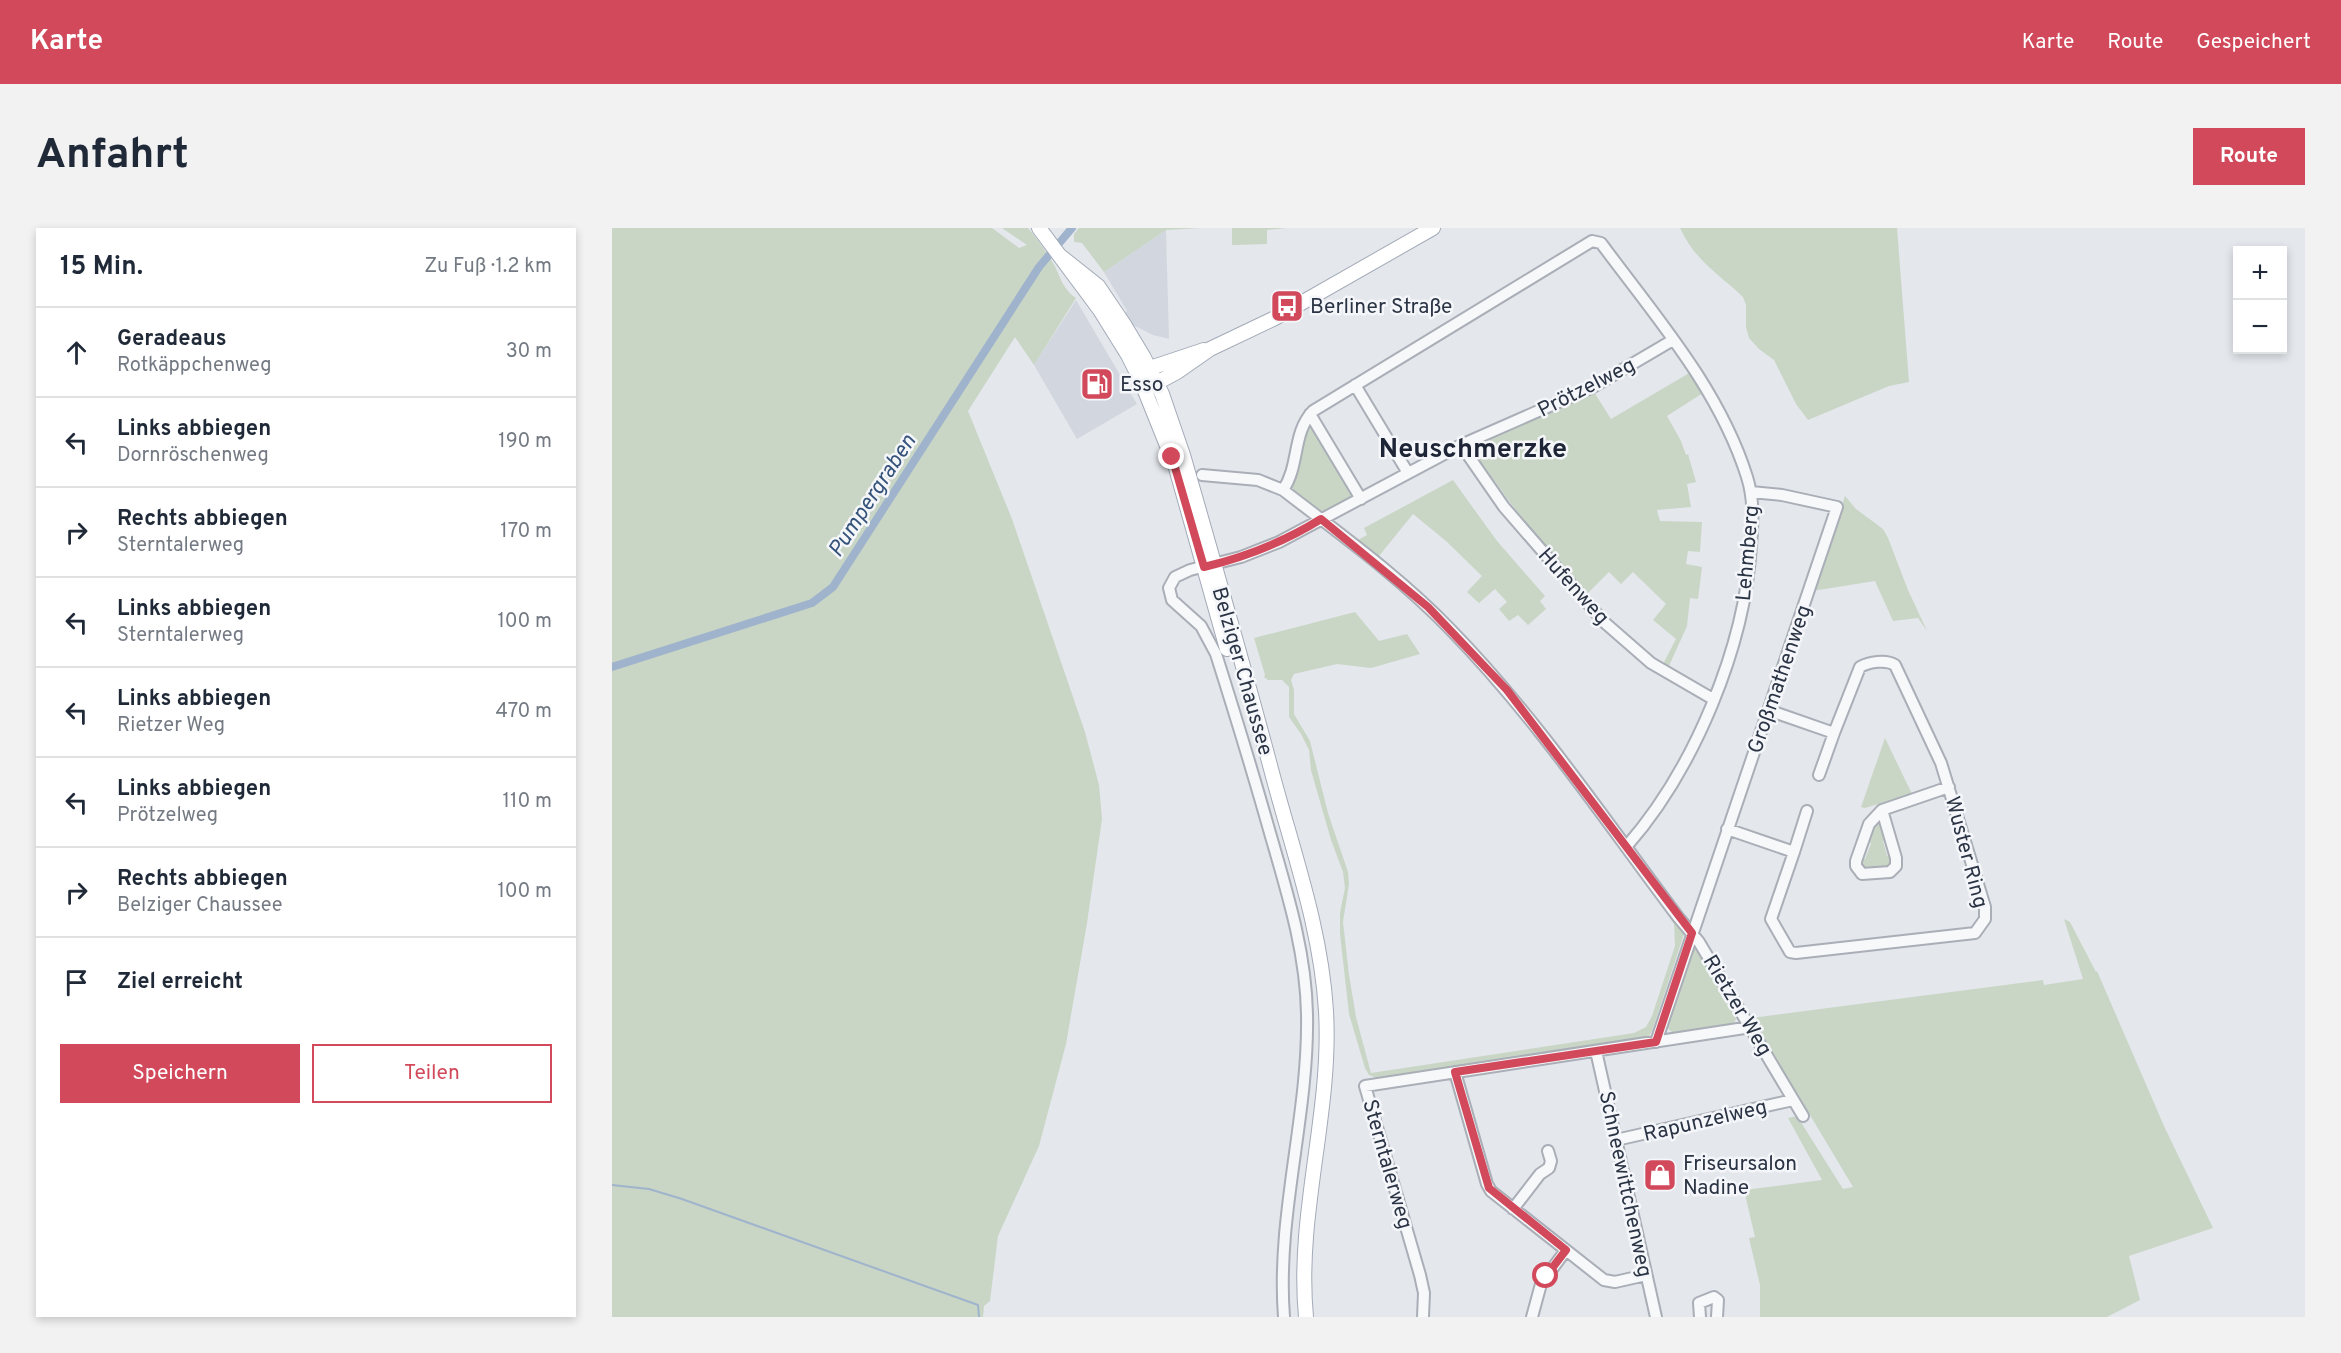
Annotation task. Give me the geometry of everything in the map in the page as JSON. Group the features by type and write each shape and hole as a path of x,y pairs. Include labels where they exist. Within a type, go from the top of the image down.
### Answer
{"main road":[{"name":"Belziger Chaussee","path":"1039,228 1114,332 1147,384 1209,566 1271,769 1315,928 1324,986 1326,1049 1320,1122 1306,1235 1304,1264 1306,1317"},
{"path":"1147,384 1210,349 1275,318 1432,228"},
{"path":"1059,255 1098,286 1125,326 1149,368 1147,384"},
{"path":"1149,368 1191,353 1210,349"}],"street":[{"name":"Lehmberg","path":"1355,385 1592,241 1601,243 1700,379 1724,421 1743,464 1751,492 1752,535 1746,594 1734,641 1713,699 1672,785 1641,830 1626,847"},
{"name":"Prötzelweg","path":"1284,1317 1284,1233 1305,1066 1306,987 1285,884 1216,654 1202,626 1175,603 1170,596 1169,588 1175,577 1269,546 1461,445 1577,395 1673,340"},
{"path":"1283,490 1293,470 1300,431 1310,414 1355,385 1408,473"},
{"path":"1310,414 1361,499"},
{"name":"Hufenweg","path":"1461,445 1504,507 1604,622 1651,663 1713,699"},
{"name":"Rietzer Weg","path":"1202,474 1258,480 1283,490 1411,591 1461,640 1523,708 1706,952 1803,1116"},
{"name":"Großmathenweg","path":"1692,933 1837,507 1782,495 1751,492"},
{"name":"Wuster Ring","path":"1806,811 1771,919 1790,952 1975,933 1985,919 1985,907 1937,752 1893,663 1887,661 1860,667 1819,775"},
{"path":"1768,710 1834,733"},
{"path":"1882,810 1896,858 1896,866 1890,872 1862,874 1856,866 1856,861 1869,825 1882,810 1949,787"},
{"path":"1727,829 1794,852"},
{"path":"1656,1042 1692,933"},
{"name":"Sterntalerweg","path":"1423,1317 1424,1293 1420,1275 1365,1086 1751,1027"},
{"name":"Schneewittchenweg","path":"1596,1051 1656,1317"},
{"path":"1455,1072 1487,1184 1491,1191 1607,1281 1615,1282 1646,1275"},
{"name":"Rapunzelweg","path":"1616,1140 1793,1100"},
{"path":"1513,1209 1540,1174 1550,1168 1551,1161 1548,1151"},
{"path":"1532,1317 1543,1280 1566,1250"},
{"path":"1700,1317 1699,1303 1714,1297 1718,1300 1717,1317"}],"shaded area":[{"path":"1166,230 1169,339 1153,335 1131,324 1124,314 1127,311 1104,272"},
{"path":"1076,300 1137,404 1077,439 1034,365"}],"green space":[{"path":"612,228 992,228 1019,248 1027,245 1002,228 1028,228 1050,259 1064,286 1076,298 1034,365 1015,337 968,411 1012,519 1085,732 1099,785 1102,819 1066,1044 1039,1146 998,1236 990,1301 984,1306 983,1317 612,1317"},
{"path":"1079,228 1201,228 1166,230 1104,272 1082,243 1074,242 1074,234"},
{"path":"1232,228 1287,228 1267,230 1267,244 1232,245"},
{"path":"1680,228 1897,228 1909,382 1889,386 1808,420 1796,404 1774,360 1749,338 1746,327 1746,305 1743,297 1700,258"},
{"path":"1691,372 1703,393 1667,416 1686,455 1688,454 1696,482 1687,484 1691,507 1657,510 1660,521 1702,522 1700,552 1688,551 1686,564 1702,567 1698,599 1690,598 1687,626 1668,668 1663,664 1676,639 1653,620 1666,604 1633,572 1621,584 1609,572 1587,594 1522,519 1470,447 1594,392 1611,419"},
{"path":"1310,422 1358,498 1330,512 1318,511 1293,492 1292,485 1302,433"},
{"path":"1453,480 1497,541 1545,596 1540,601 1546,609 1528,625 1518,615 1509,621 1499,609 1507,602 1495,589 1479,603 1467,592 1482,576 1446,541 1413,514 1379,556 1358,540 1367,535 1364,528"},
{"path":"1845,496 1856,509 1883,529 1927,631 1918,618 1893,621 1875,581 1812,591"},
{"path":"1355,612 1379,641 1407,634 1420,654 1371,668 1337,664 1294,674 1291,680 1294,690 1294,714 1310,741 1328,813 1348,872 1349,884 1343,922 1349,975 1356,1017 1371,1073 1634,1033 1646,1027 1652,1016 1675,946 1674,924 1651,889 1522,717 1490,683 1494,680 1513,701 1685,931 1649,1036 1640,1040 1380,1079 1369,1075 1349,1014 1340,934 1340,913 1345,888 1343,872 1331,840 1311,770 1309,750 1289,717 1289,687 1282,680 1268,680 1264,677 1254,638"},
{"path":"1885,738 1912,794 1865,808 1861,807"},
{"path":"1879,821 1887,839 1883,841 1887,856 1894,859 1891,868 1862,869 1860,858 1865,859 1871,844 1868,837 1873,824"},
{"path":"2064,919 2070,922 2097,971 2164,1126 2213,1228 2129,1256 2140,1300 2107,1317 1760,1317 1760,1285 1749,1238 1755,1237 1744,1190 1822,1180 1788,1118 1797,1116 1843,1189 1853,1187 1752,1018 2043,980 2044,985 2083,979"},
{"path":"1696,947 1737,1017 1734,1023 1728,1026 1673,1033 1666,1027 1692,949"}],"waterway":[{"name":"Pumpergraben","path":"612,667 812,603 833,587 1039,267 1072,228"},
{"path":"612,1185 649,1189 682,1199 978,1305 979,1317"}],"place":[{"name":"Berliner Straße","path":"1287,306"},
{"name":"Esso","path":"1097,384"},
{"name":"Friseursalon Nadine","path":"1660,1175"}],"district":[{"name":"Neuschmerzke","path":"1473,448"}],"route":[{"path":"1172,457 1204,567 1260,550 1321,519 1411,591 1461,640 1523,708 1692,933 1656,1042 1455,1072 1489,1188 1566,1250 1546,1276"}]}
